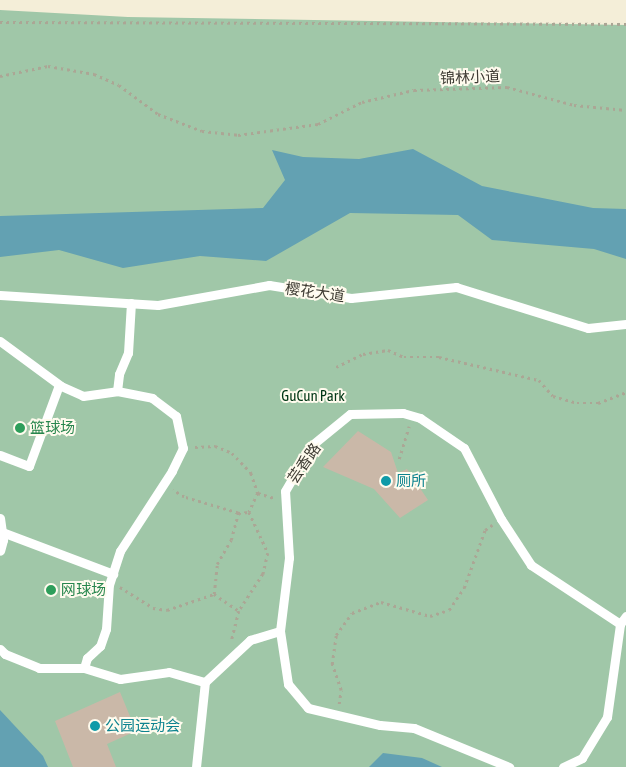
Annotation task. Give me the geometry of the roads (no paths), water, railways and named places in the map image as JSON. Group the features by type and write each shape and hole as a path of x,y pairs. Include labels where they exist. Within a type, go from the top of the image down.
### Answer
{"lane":[{"name":"樱花大道","path":"0,295 158,305 269,285 351,298 456,287 588,328 626,324"},
{"path":"117,391 119,374 128,353 131,302"},
{"path":"0,341 59,385 83,396 117,391 152,398 176,416 182,448 163,484 120,551 109,584 106,629 100,646 87,658 84,668"},
{"path":"0,455 29,466 59,385"},
{"name":"芸香路","path":"509,767 414,728 308,708 288,684 280,630 289,558 285,490 312,446 350,414 403,413 420,418 464,448 501,519 531,566 592,608 620,624"},
{"path":"0,518 2,532 0,551"},
{"path":"2,532 112,574"},
{"path":"563,767 582,758 607,717 620,624 626,616"},
{"path":"196,767 205,682 250,640 280,630"},
{"path":"0,649 5,654 39,668 84,668 120,679 169,672 205,682"}],"water":[{"path":"413,149 482,186 593,208 626,209 626,259 594,249 492,240 458,215 350,213 266,261 200,256 123,268 59,250 0,257 0,216 263,208 285,180 272,150 303,157 359,159"},
{"path":"0,710 43,756 48,767 0,767"},
{"path":"383,753 422,758 442,767 369,767"}],"place":[{"name":"篮球场","path":"20,428"},
{"name":"厕所","path":"386,481"},
{"name":"网球场","path":"51,590"},
{"name":"公园运动会","path":"95,726"}],"park label":[{"name":"GuCun Park","path":"313,396"}]}
